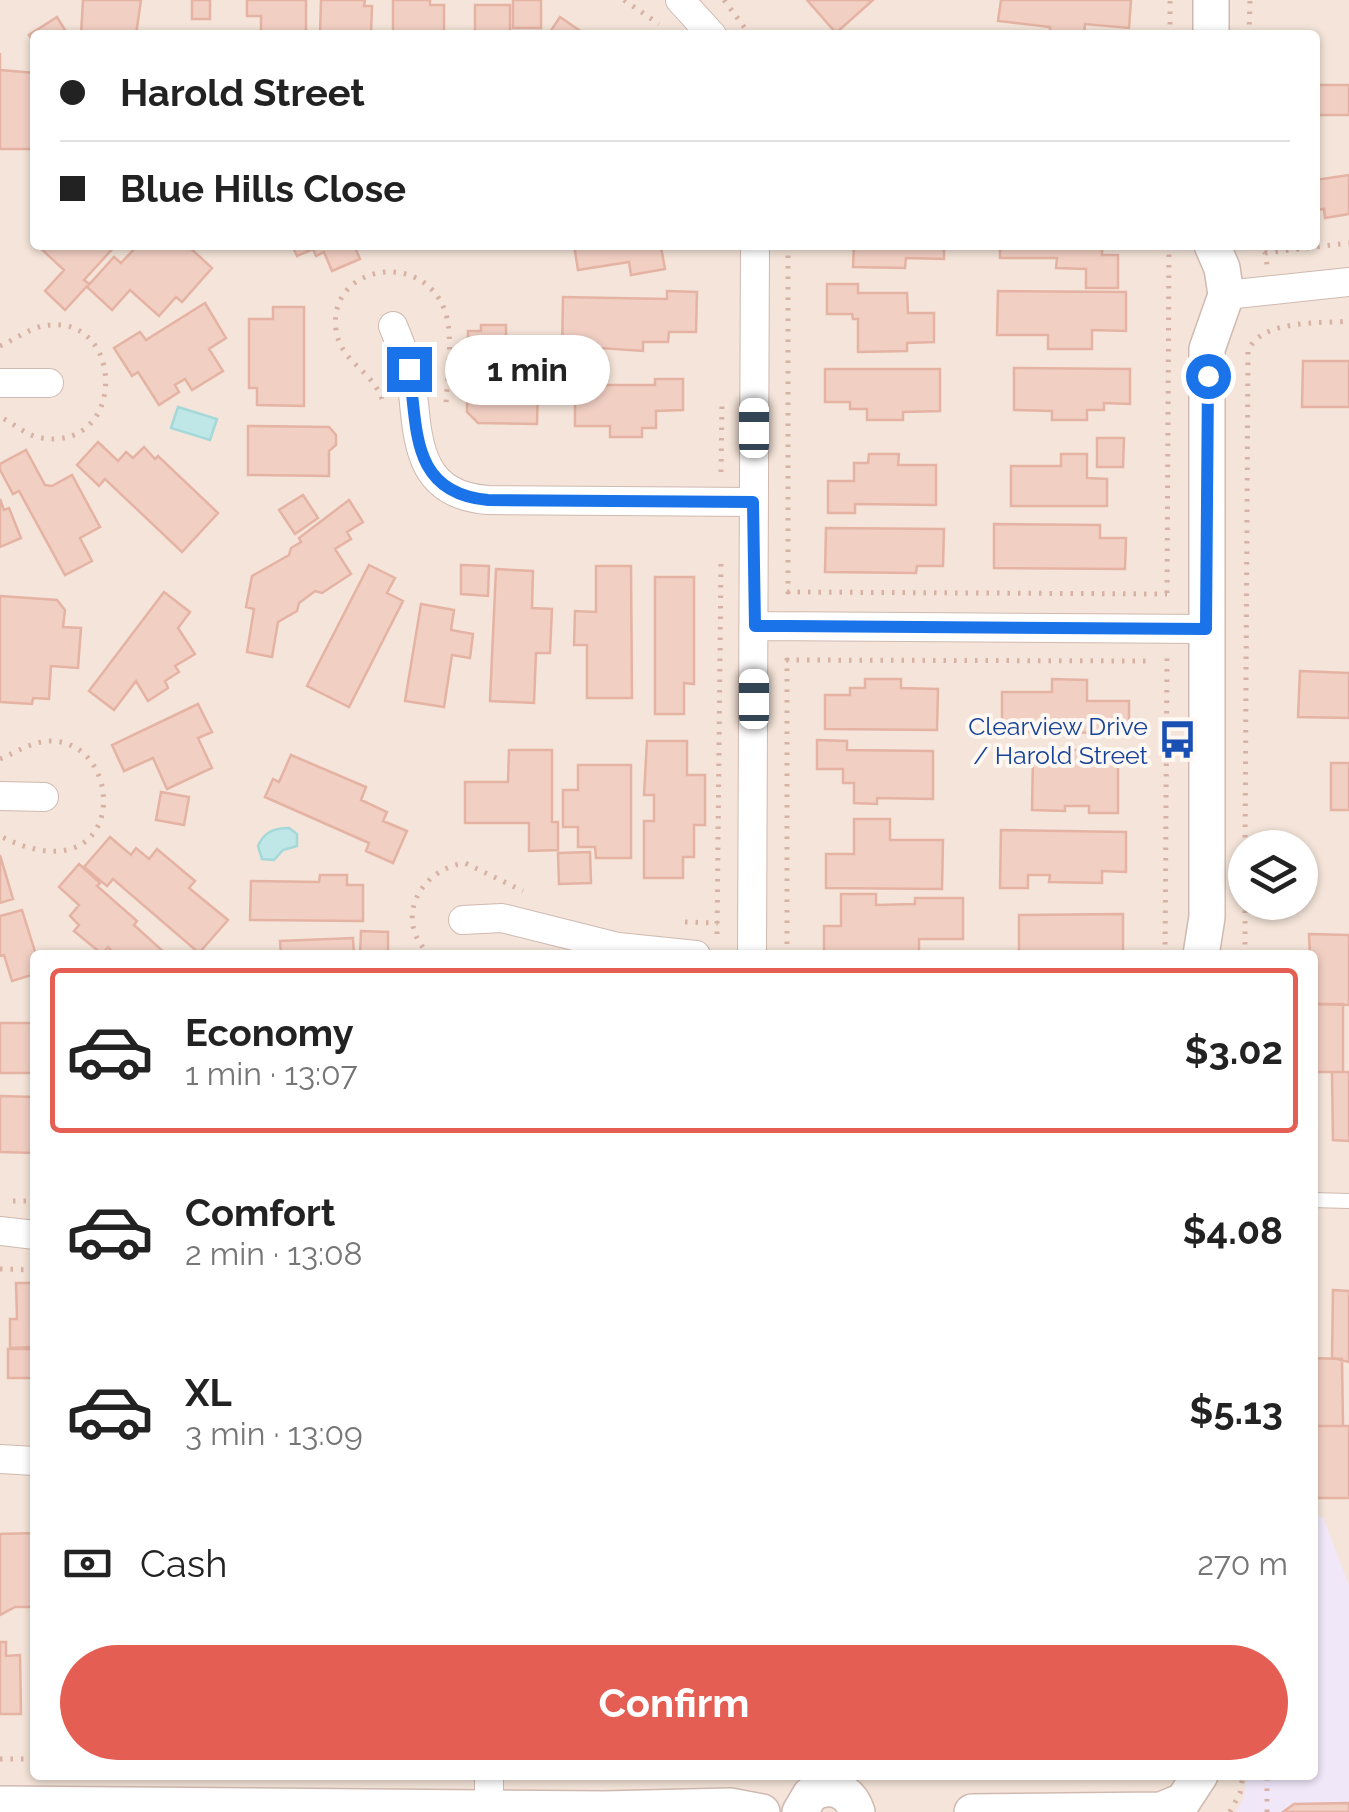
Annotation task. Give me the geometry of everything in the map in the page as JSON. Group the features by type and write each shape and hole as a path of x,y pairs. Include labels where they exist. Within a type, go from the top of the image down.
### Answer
{"street":[{"path":"680,0 707,30"},
{"path":"1210,30 1212,0"},
{"path":"752,950 755,250"},
{"path":"1202,950 1207,916 1208,349 1226,296 1222,268 1214,250"},
{"path":"1226,296 1349,282"},
{"path":"393,326 409,369 418,446 424,462 449,488 488,500 753,502"},
{"path":"0,383 49,383"},
{"path":"755,626 1206,629"},
{"path":"0,796 44,797"},
{"path":"463,920 502,918 618,947 707,946"},
{"path":"0,1231 30,1234"},
{"path":"0,1459 30,1461"},
{"path":"972,1812 1161,1810 1182,1800 1196,1780"},
{"path":"800,1812 810,1795 824,1788 846,1794 858,1812"},
{"path":"0,1804 489,1791 730,1806 762,1812"}],"lane":[{"path":"1318,1200 1349,1201"}],"path":[{"path":"624,0 664,30"},
{"path":"1170,0 1170,30"},
{"path":"1249,30 1250,0"},
{"path":"1320,246 1349,243"},
{"path":"788,250 788,602"},
{"path":"1167,606 1169,250"},
{"path":"1262,250 1268,268"},
{"path":"1266,253 1291,250"},
{"path":"384,414 378,390 341,351 335,317 340,300 351,286 382,271 399,270 426,282 444,309 448,326 446,413"},
{"path":"1245,830 1248,351 1250,344 1268,331 1349,321"},
{"path":"707,946 722,552"},
{"path":"788,592 1167,594"},
{"path":"787,651 787,950"},
{"path":"1165,950 1166,652"},
{"path":"786,660 1167,661"},
{"path":"1244,920 1244,950"},
{"path":"1,1200 30,1201"},
{"path":"0,1269 30,1270"},
{"path":"0,1759 30,1759"},
{"path":"1230,1812 1242,1780"},
{"path":"1267,1812 1268,1780"}],"shaded area":[{"path":"0,0 1349,0 1349,1812 0,1812"},
{"path":"1318,1517 1323,1517 1349,1585 1349,1812 1236,1812 1244,1798 1246,1780 1318,1780"}],"water":[{"path":"178,407 217,419 210,440 171,428"},
{"path":"289,828 297,834 297,846 283,850 274,860 262,859 258,846 263,837 274,830"}],"building":[{"path":"83,0 141,0 137,30 81,30"},
{"path":"192,0 210,0 210,19 192,19"},
{"path":"247,0 306,0 306,30 261,30 261,16 247,16"},
{"path":"321,0 365,0 364,6 372,6 371,30 320,30"},
{"path":"393,0 430,0 430,5 444,5 444,30 393,30"},
{"path":"513,0 541,0 541,28 513,28"},
{"path":"807,0 873,0 839,30 833,30"},
{"path":"1001,0 1131,0 1129,28 1085,24 1084,30 1050,30 998,21"},
{"path":"475,5 510,5 510,30 475,30"},
{"path":"57,17 65,30 37,30"},
{"path":"560,17 579,30 551,30"},
{"path":"0,70 30,73 30,149 0,149"},
{"path":"1320,85 1349,85 1349,115 1320,115"},
{"path":"1349,175 1349,214 1325,218 1324,209 1320,209 1320,179"},
{"path":"42,250 111,250 84,280 89,284 65,310 45,291 64,270"},
{"path":"133,250 192,250 212,268 182,302 176,297 159,316 130,290 112,310 87,287 114,257 121,263"},
{"path":"313,250 356,250 360,259 332,271 324,252 316,256"},
{"path":"575,250 662,250 665,269 631,275 629,262 578,270"},
{"path":"854,250 944,250 944,259 906,258 905,268 853,267"},
{"path":"1000,250 1102,250 1102,255 1118,255 1118,288 1086,288 1086,269 1056,268 1057,258 1000,258"},
{"path":"827,284 858,284 858,293 907,293 908,313 934,313 934,342 907,343 907,351 858,352 858,319 853,319 852,314 827,314"},
{"path":"667,291 697,292 696,332 669,332 668,342 643,342 643,351 586,347 586,355 562,355 563,297 667,299"},
{"path":"998,291 1126,292 1126,331 1092,330 1092,349 1048,349 1048,335 997,335"},
{"path":"205,303 226,338 209,349 223,371 192,390 185,379 175,385 179,392 159,405 138,372 132,376 114,348 140,332 146,340"},
{"path":"273,307 304,307 304,406 257,405 257,388 249,388 249,319 273,319"},
{"path":"481,325 506,325 506,386 538,386 537,424 478,423 467,412 468,331 481,331"},
{"path":"1303,361 1349,361 1349,407 1302,407"},
{"path":"1014,368 1130,369 1130,404 1104,403 1104,410 1087,410 1087,420 1052,420 1052,411 1014,410"},
{"path":"825,369 940,369 940,411 903,412 903,420 867,420 867,409 850,409 850,402 825,402"},
{"path":"655,379 683,379 683,410 656,411 656,428 642,428 642,437 610,437 610,426 575,426 575,385 655,385"},
{"path":"248,426 329,427 336,435 336,445 329,451 329,476 248,475"},
{"path":"1097,438 1124,438 1123,467 1097,467"},
{"path":"98,442 118,461 126,452 133,458 144,447 218,513 182,552 105,479 99,486 77,465"},
{"path":"26,450 45,485 52,486 72,475 100,527 80,538 92,561 65,575 19,491 13,494 0,470 0,464"},
{"path":"869,454 899,454 898,465 936,465 936,505 855,504 855,513 828,513 828,481 854,481 854,463 868,463"},
{"path":"1061,454 1087,454 1087,478 1107,479 1107,506 1011,506 1011,466 1061,466"},
{"path":"303,495 318,518 295,534 279,510"},
{"path":"0,499 4,510 9,508 21,538 0,547"},
{"path":"349,500 363,522 347,532 351,539 335,549 351,574 322,593 315,591 299,603 297,611 278,622 272,657 247,652 254,609 246,607 252,576 289,555 291,548 301,542 299,538"},
{"path":"994,524 1100,525 1100,538 1126,538 1125,569 994,568"},
{"path":"826,528 944,529 943,566 917,566 916,573 825,572"},
{"path":"369,565 395,578 387,593 403,601 349,707 307,686"},
{"path":"461,565 489,566 488,596 461,594"},
{"path":"596,566 631,566 632,698 587,698 587,645 574,645 575,611 596,612"},
{"path":"496,569 533,571 532,608 552,609 550,653 536,653 534,703 490,701"},
{"path":"655,577 694,577 694,684 684,683 684,714 655,714"},
{"path":"164,592 190,612 178,628 195,654 175,666 179,672 165,681 168,688 148,701 136,681 114,710 89,691"},
{"path":"0,596 57,600 65,610 63,627 81,628 78,668 51,666 49,699 33,698 32,704 0,702"},
{"path":"421,604 454,610 451,630 473,634 470,658 452,655 444,707 405,701"},
{"path":"1300,671 1349,673 1349,718 1298,717"},
{"path":"865,679 901,679 901,688 938,689 937,730 825,729 825,695 850,695 850,688 865,688"},
{"path":"1052,679 1087,680 1087,701 1129,701 1129,733 1002,732 1002,692 1052,692"},
{"path":"198,704 212,732 198,738 212,768 167,789 153,758 124,771 112,745"},
{"path":"817,740 847,741 847,750 933,751 933,799 877,798 877,804 854,803 854,783 843,783 843,769 817,769"},
{"path":"647,741 687,741 687,775 705,775 705,825 694,825 694,857 683,857 683,878 644,878 644,821 654,821 654,795 644,795"},
{"path":"509,750 552,750 552,822 558,822 558,850 529,851 529,823 465,823 465,782 508,782"},
{"path":"1063,750 1084,750 1084,758 1118,758 1118,813 1089,813 1089,806 1065,806 1065,811 1032,810 1033,756 1063,757"},
{"path":"291,755 366,787 361,800 387,812 383,821 407,831 393,863 366,851 369,843 265,797 273,779 279,782"},
{"path":"1331,763 1349,763 1349,810 1331,810"},
{"path":"578,765 631,765 631,858 596,858 595,847 578,847 578,827 563,827 563,790 578,790"},
{"path":"161,792 189,797 184,825 156,820"},
{"path":"854,819 890,819 890,840 943,840 942,889 826,888 826,854 854,854"},
{"path":"1001,830 1126,832 1126,872 1102,871 1102,883 1049,882 1050,875 1028,875 1028,888 1000,888"},
{"path":"110,837 131,855 136,848 149,859 157,849 195,881 189,888 228,920 202,950 196,950 113,879 107,886 84,867"},
{"path":"590,852 591,883 559,884 558,853"},
{"path":"0,855 13,899 0,903"},
{"path":"79,864 162,950 97,950 74,931 79,925 70,916 79,905 59,887"},
{"path":"320,875 347,875 347,885 363,885 363,921 250,920 251,881 319,882"},
{"path":"841,894 876,894 876,905 915,904 915,898 963,898 963,939 919,939 919,950 824,950 824,926 841,926"},
{"path":"22,910 34,950 30,950 30,976 12,981 4,955 0,956 0,916"},
{"path":"1123,914 1123,950 1019,950 1019,915"},
{"path":"361,931 388,932 388,950 360,950"},
{"path":"1309,934 1349,935 1349,1005 1318,1004 1318,950 1310,950"},
{"path":"353,938 354,950 281,950 280,941"},
{"path":"1318,1004 1343,1004 1343,1072 1318,1072"},
{"path":"0,1023 30,1023 30,1073 0,1073"},
{"path":"1332,1072 1349,1072 1349,1141 1333,1140"},
{"path":"0,1096 30,1097 30,1153 0,1152"},
{"path":"16,1283 30,1283 30,1347 10,1348 10,1319 17,1319"},
{"path":"1333,1290 1349,1291 1349,1362 1332,1358"},
{"path":"8,1349 30,1349 30,1378 8,1378"},
{"path":"1318,1358 1342,1359 1343,1426 1318,1426"},
{"path":"1318,1426 1349,1426 1349,1498 1318,1498"},
{"path":"30,1533 30,1607 15,1607 0,1615 0,1534"},
{"path":"0,1642 6,1642 6,1656 20,1655 21,1714 0,1714"},
{"path":"1349,1803 1349,1812 1283,1812 1294,1804"}],"place":[{"name":"Clearview Drive / Harold Street","path":"1178,740"}],"route":[{"path":"409,369 414,430 424,462 449,488 464,495 488,500 753,502 755,626 1206,629 1208,376"}]}
